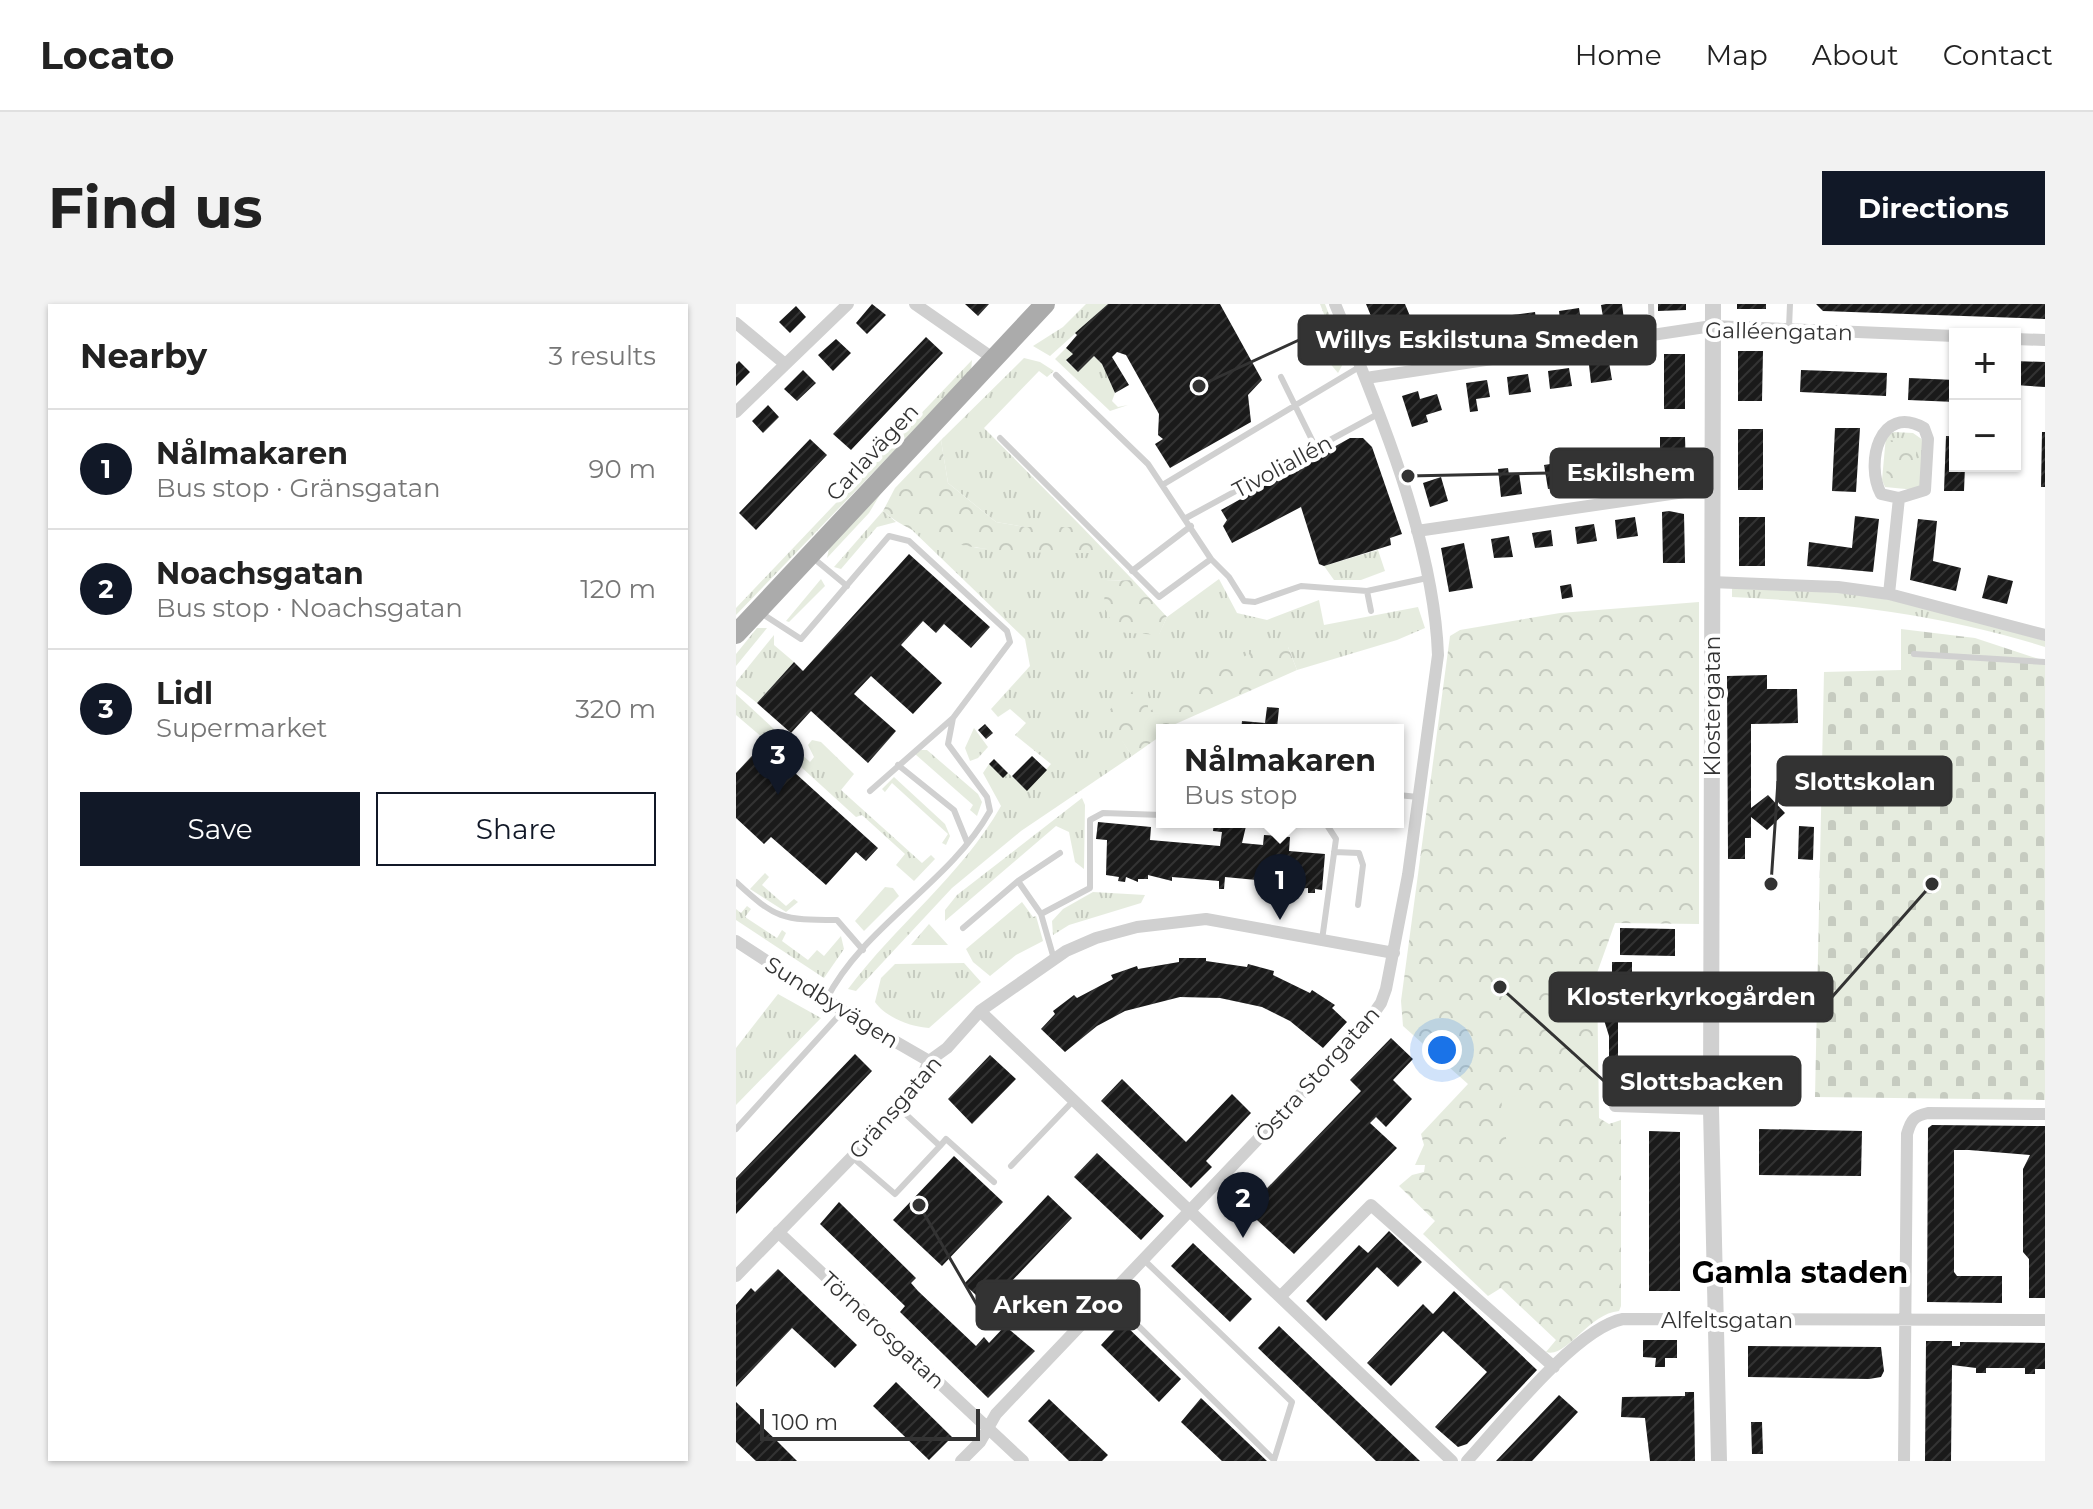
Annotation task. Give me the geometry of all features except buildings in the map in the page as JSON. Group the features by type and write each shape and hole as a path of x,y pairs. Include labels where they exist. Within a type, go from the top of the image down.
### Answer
{"main road":[{"name":"Carlavägen","path":"736,634 1045,304"}],"street":[{"path":"736,412 848,304"},
{"path":"915,304 994,359"},
{"name":"Östra Storgatan","path":"961,1461 980,1442 996,1414 1191,1212 1368,1023 1381,1003 1394,953 1438,655 1417,531 1364,372 1335,304"},
{"name":"Klostergatan","path":"1713,304 1711,1109 1719,1461"},
{"path":"736,323 785,364"},
{"name":"Galléengatan","path":"1364,372 1712,326 1949,336"},
{"path":"2021,339 2045,340"},
{"path":"1893,424 1918,425 1924,428 1928,439 1925,490 1899,498 1881,494 1876,485 1878,437 1885,427 1893,424"},
{"path":"1417,531 1712,488"},
{"path":"1889,594 1899,498"},
{"path":"1711,582 1838,587 1889,594 2045,635"},
{"name":"Gränsgatan","path":"736,1276 899,1108 921,1079 929,1061 947,1048 980,1011 1054,959 1096,938 1172,920 1234,923 1394,953"},
{"name":"Sundbyvägen","path":"736,941 843,1011 929,1061"},
{"path":"980,1011 1282,1295 1452,1461"},
{"path":"1615,1106 1711,1109"},
{"path":"1904,1461 1907,1134 1910,1122 1915,1116 1928,1113 2045,1114"},
{"path":"1282,1295 1371,1205 1554,1367"},
{"name":"Törnerosgatan","path":"778,1232 1023,1461"},
{"name":"Alfeltsgatan","path":"1467,1461 1554,1367 1608,1322 1623,1319 2045,1320"}],"lane":[{"path":"1651,304 1652,336"},
{"path":"1789,329 1790,304"},
{"path":"1164,484 1293,406 1364,372"},
{"path":"1056,375 1164,484 1211,559 1229,577 1244,601 1255,602 1301,586 1367,591 1427,578"},
{"path":"1281,377 1316,448"},
{"name":"Tivoliallén","path":"1186,518 1378,414"},
{"path":"1000,438 1159,597 1211,559"},
{"path":"1132,571 1191,526"},
{"path":"757,611 801,639 889,536 909,541 1007,631 1010,642 953,718 870,791"},
{"path":"809,554 847,586"},
{"path":"1367,591 1371,611"},
{"path":"1914,654 2045,662"},
{"path":"826,1000 850,962 967,842 990,811 987,797 948,744 953,718"},
{"path":"898,765 954,810 967,842"},
{"path":"1404,796 1418,797"},
{"path":"1041,914 1090,888 1090,820 1103,813 1156,815"},
{"path":"1322,940 1336,839 1329,828"},
{"path":"1334,852 1359,853 1363,865 1358,905"},
{"path":"963,928 1018,881 1060,853"},
{"path":"1018,881 1041,914 1054,959"},
{"path":"736,882 764,908 789,920 837,920 863,950"},
{"path":"736,1129 843,1011"},
{"path":"1011,1166 1074,1100"},
{"path":"899,1108 940,1146"},
{"path":"852,1157 895,1194 946,1139 994,1182"},
{"path":"1109,1297 1274,1460 1292,1402 1144,1260"}],"green space":[{"path":"1086,304 1108,304 1050,356 1033,346 1063,327"},
{"path":"1320,304 1325,304 1346,358 1338,373 1328,361 1341,357"},
{"path":"1066,348 1073,354 1066,361 1078,372 1094,356 1102,364 1115,393 1112,401 1118,407 1128,405 1110,411 1055,359"},
{"path":"1024,358 1040,362 1054,371 1047,377 1039,371 984,428 1082,527 1025,527 996,522 948,483 941,440"},
{"path":"972,360 971,371 736,615 736,608"},
{"path":"1894,432 1913,433 1923,440 1921,484 1916,490 1885,487 1882,480 1886,436"},
{"path":"941,440 948,483 996,522 1025,527 1082,527 1107,553 1020,552 960,545 905,526 883,511 895,488"},
{"path":"1889,440 1917,442 1914,480 1886,479"},
{"path":"884,488 869,513 827,558 830,544"},
{"path":"883,511 896,522 877,527 841,569 834,567"},
{"path":"911,529 977,548 1107,553 1133,580 1106,581 1159,634 1167,617 1219,579 1237,613 1267,620 1319,600 1324,625 1418,607 1425,628 1397,640 1297,670 1288,647 1205,681 1148,713 1148,680 1122,740 1132,756 1021,831 952,888 856,991 848,989 948,878 1001,806 983,773 989,764 1003,777 1008,773 1027,790 1051,764 1015,735 1026,723 1010,709 998,717 991,709 1030,666 1025,639"},
{"path":"1378,550 1385,571 1361,580 1334,580 1324,566"},
{"path":"821,579 825,586 789,622 786,621"},
{"path":"1133,580 1167,617 1159,635 1117,632 1104,607 1105,581"},
{"path":"1732,588 1868,596 1970,619 2045,641 2045,647 1929,618 1811,602 1732,597"},
{"path":"1699,602 1699,924 1615,923 1597,973 1599,1118 1609,1124 1621,1120 1621,1306 1619,1311 1597,1320 1562,1349 1546,1352 1556,1340 1501,1288 1488,1296 1423,1234 1435,1221 1399,1186 1412,1175 1424,1172 1425,1165 1415,1165 1424,1145 1421,1134 1468,1084 1403,1026 1401,1001 1450,636 1460,630 1560,613"},
{"path":"757,628 767,628 736,666 736,654"},
{"path":"1901,629 1975,638 2045,661 2045,1100 1815,1097 1824,672 1901,670"},
{"path":"774,635 774,645 794,662 757,703 736,686 736,682"},
{"path":"1288,647 1297,670 1176,724 1156,724 1156,739 1132,756 1104,714 1148,679 1148,712 1259,648"},
{"path":"736,694 810,762 814,757 808,745 812,740 821,742 854,774 841,790 922,863 931,855 935,859 914,881 896,865 905,854 862,815 856,817 766,735 763,738 736,715"},
{"path":"974,728 988,747 978,758 970,761 965,748"},
{"path":"927,750 978,794 982,802 977,816 970,810 973,805 915,754"},
{"path":"894,777 945,824 950,836 946,845 942,843 948,834 892,783 885,792 882,789"},
{"path":"1082,798 1085,805 1084,869 1075,862 1069,832 1056,826 945,921 945,910 957,895"},
{"path":"765,873 769,877 762,885 786,906 794,899 798,902 786,912 750,889"},
{"path":"885,887 893,888 899,896 864,931 855,921"},
{"path":"1093,892 1145,895 1141,903 1069,925 1053,935 1052,921 1063,909"},
{"path":"1022,902 1033,917 1036,916 1043,941 1016,955 990,976 973,962 966,949"},
{"path":"747,906 751,909 745,917 777,938 782,930 786,933 782,941 808,960 817,950 824,956 841,936 844,949 824,978 736,920 736,909 741,913"},
{"path":"929,924 948,945 911,945"},
{"path":"964,963 981,982 929,1028 899,1020 875,1002 881,978 895,964"},
{"path":"778,994 821,1018 736,1105 736,1048"},
{"path":"1530,1094 1540,1165 1510,1169 1501,1098"}],"place":[{"name":"Willys Eskilstuna Smeden","path":"1199,386"},
{"name":"Eskilshem","path":"1408,476"},
{"name":"Lidl","path":"778,795"},
{"name":"Slottskolan","path":"1771,884"},
{"name":"Klosterkyrkogården","path":"1932,884"},
{"name":"Nålmakaren","path":"1280,920"},
{"name":"Slottsbacken","path":"1500,987"},
{"name":"Arken Zoo","path":"919,1205"},
{"name":"Noachsgatan","path":"1243,1238"}],"district":[{"name":"Gamla staden","path":"1800,1273"}]}
